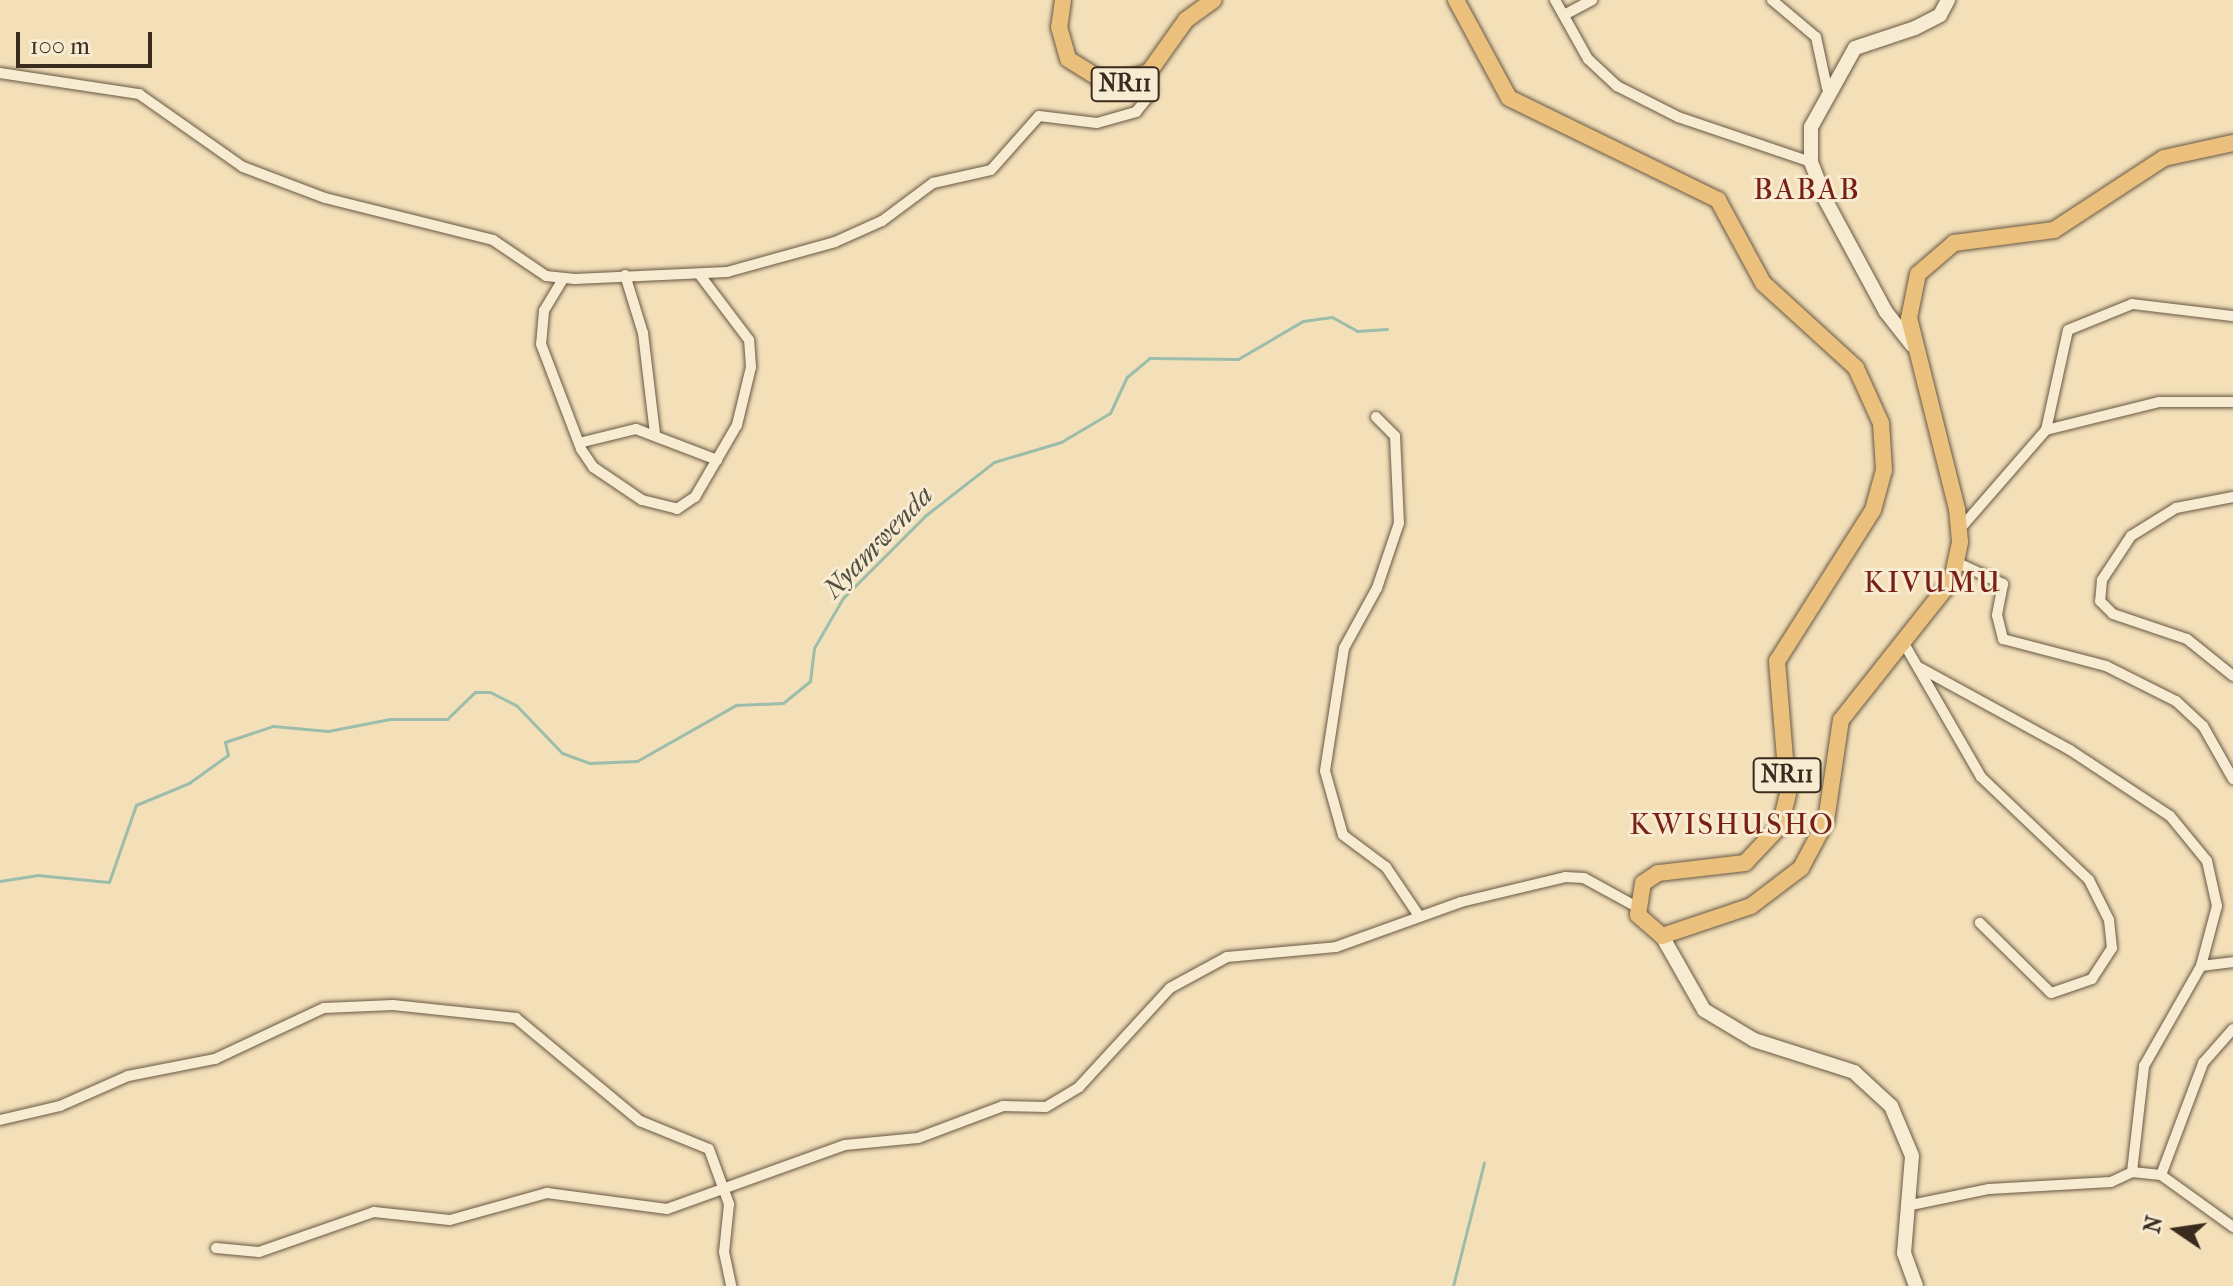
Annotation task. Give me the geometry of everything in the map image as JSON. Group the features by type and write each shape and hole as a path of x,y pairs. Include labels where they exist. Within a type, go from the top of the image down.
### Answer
{"highway":[{"name":"NR11","path":"1063,0 1061,46 1075,68 1108,84 1139,80 1152,69 1186,20 1214,0"},
{"name":"NR11","path":"1456,0 1509,98 1718,200 1763,283 1856,368 1881,423 1884,470 1873,510 1777,661 1788,794 1774,839 1733,868 1650,877 1637,907"},
{"path":"1958,563 1959,530 1941,430 1912,345 1912,284 1941,250 1973,238 2054,230 2164,158 2233,143"},
{"name":"NR11","path":"1662,936 1751,906 1801,868 1826,821 1836,729 1958,563"},
{"path":"1637,907 1644,926 1662,936"}],"main road":[{"path":"1912,345 1886,312 1811,162 1811,127 1827,88 1855,48 1940,15 1948,0"},
{"path":"1662,936 1704,1010 1754,1040 1875,1085 1912,1156 1911,1205 1904,1253 1916,1286"}],"street":[{"path":"1555,0 1588,59 1617,86 1678,117 1811,162"},
{"path":"1564,15 1592,0"},
{"path":"1772,0 1816,37 1827,88"},
{"path":"0,73 139,94 172,110 243,167 325,198 493,240 546,276 563,279 699,274 783,259 866,229 933,183 991,170 1039,116 1097,123 1136,112 1152,92 1152,69"},
{"path":"563,279 544,311 541,344 579,443 593,467 667,509 689,503 717,460 745,405 751,354 749,340 699,274"},
{"path":"625,275 643,333 655,433"},
{"path":"1959,530 2046,430 2068,330 2132,304 2233,316"},
{"path":"2046,430 2159,402 2233,402"},
{"path":"1376,417 1395,436 1399,523 1377,588 1344,648 1325,771 1343,835 1386,867 1419,916"},
{"path":"579,443 616,429 655,433 717,460"},
{"path":"2233,497 2149,522 2110,566 2100,601 2113,614 2187,639 2233,676"},
{"path":"1958,563 2003,584 1997,615 2003,639 2106,666 2176,701 2203,726 2233,779"},
{"path":"1902,640 1981,777 2089,880 2109,920 2112,948 2092,979 2051,993 1980,923"},
{"path":"1920,668 2070,750 2183,826 2216,889 2201,966 2144,1066 2132,1172"},
{"path":"216,1248 259,1252 374,1212 450,1220 547,1193 653,1211 845,1145 918,1138 988,1109 1046,1107 1091,1075 1163,994 1227,957 1336,947 1419,916 1574,877 1637,907"},
{"path":"2201,966 2233,962"},
{"path":"0,1120 60,1106 128,1076 215,1059 324,1008 483,1012 525,1022 640,1121 709,1149 725,1188 731,1286"},
{"path":"2161,1175 2203,1063 2233,1029"},
{"path":"1911,1205 1989,1189 2111,1182 2132,1172 2161,1175 2233,1226"}],"waterway":[{"name":"Nyamwenda","path":"0,881 37,875 109,882 136,805 189,783 228,755 225,742 273,726 328,731 390,719 447,719 475,692 490,692 517,706 562,753 589,763 637,761 736,705 783,703 810,681 814,648 843,598 926,515 994,462 1061,442 1110,413 1127,377 1150,358 1238,359 1303,321 1332,317 1357,331 1387,329"},
{"path":"1453,1286 1484,1163"}],"district":[{"name":"BABAB","path":"1807,190"},
{"name":"KIVUMU","path":"1933,583"},
{"name":"KWISHUSHO","path":"1732,825"}]}
